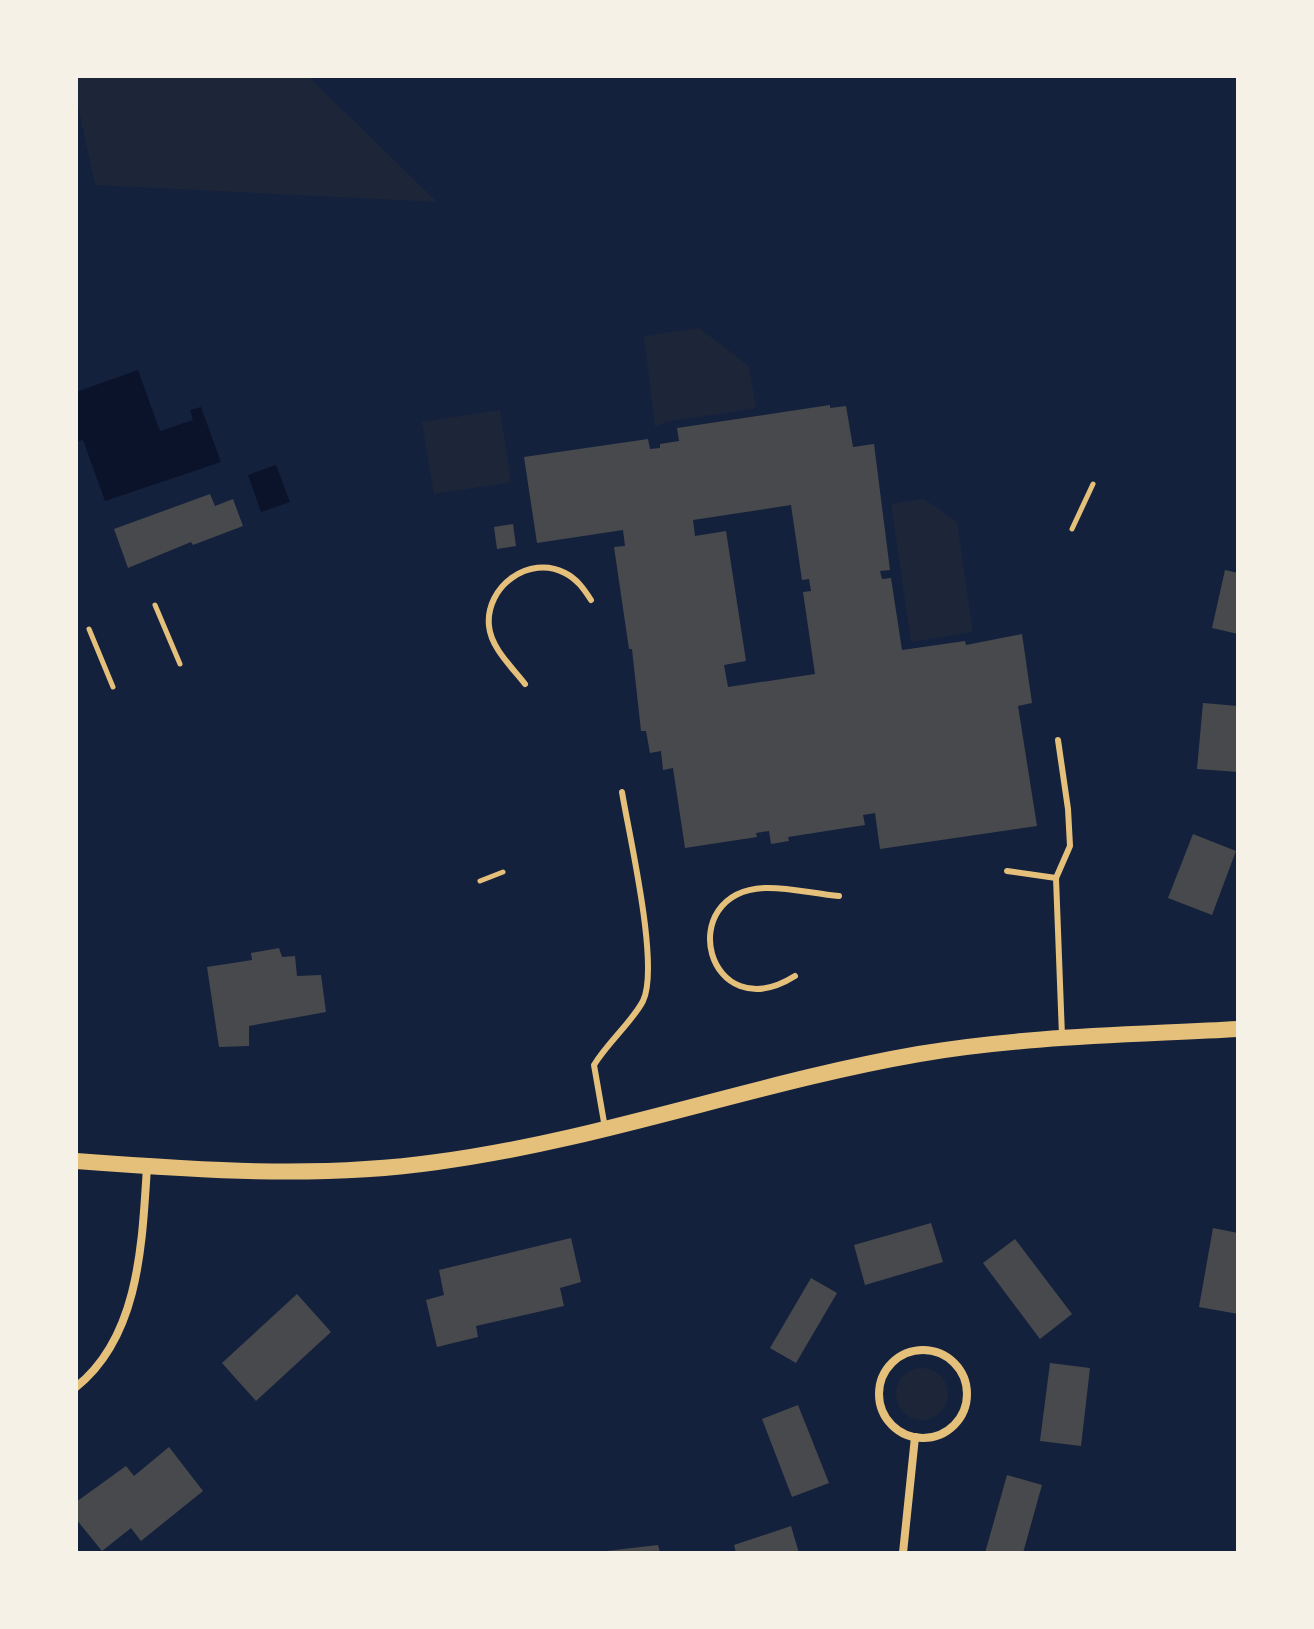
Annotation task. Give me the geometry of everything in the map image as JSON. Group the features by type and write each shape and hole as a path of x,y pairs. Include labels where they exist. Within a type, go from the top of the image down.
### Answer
{"main road":[{"path":"76,1161 147,1167 322,1173 436,1163 527,1147 798,1078 923,1054 1063,1039 1238,1029"}],"street":[{"path":"76,1387 106,1356 126,1312 141,1255 147,1167"},
{"path":"930,1351 955,1363 963,1374 967,1402 962,1415 942,1434 915,1437 889,1422 879,1393 890,1365 902,1356 930,1351"},
{"path":"903,1553 915,1437"}],"lane":[{"path":"525,684 494,643 489,626 491,604 502,585 519,572 545,567 572,577 591,600"},
{"path":"1058,740 1070,846 1056,878 1063,1039"},
{"path":"605,1128 594,1065 612,1037 634,1014 650,979 622,792"},
{"path":"1007,871 1056,878"},
{"path":"795,976 776,988 748,990 728,981 714,965 707,941 713,917 730,897 763,888 839,896"}],"path":[{"path":"1072,529 1093,484"},
{"path":"155,605 180,664"},
{"path":"89,629 113,687"},
{"path":"480,881 503,872"}],"shaded area":[{"path":"76,76 308,76 437,202 95,185 76,97"},
{"path":"699,328 749,366 756,408 666,422 655,427 644,336"},
{"path":"138,370 160,431 193,420 190,410 201,407 221,462 105,501 83,440 76,442 76,392"},
{"path":"500,410 511,482 434,494 422,422"},
{"path":"276,465 290,502 261,512 248,475"},
{"path":"924,499 957,522 973,632 911,642 891,504"},
{"path":"922,1368 940,1376 948,1394 940,1412 922,1420 904,1412 896,1394 904,1376"}],"building":[{"path":"830,405 830,408 846,406 853,447 874,444 890,570 880,571 882,579 891,578 902,650 965,641 966,645 1022,634 1032,703 1018,706 1037,826 880,849 875,813 863,815 865,825 788,837 789,841 771,844 769,831 756,833 757,837 685,848 673,768 663,770 661,751 650,753 646,731 641,731 632,649 629,649 614,547 625,546 623,530 537,543 524,457 648,439 650,449 660,448 660,444 679,441 677,428","holes":["791,505 802,580 809,579 811,591 803,592 815,674 728,687 724,665 746,661 726,531 695,536 693,520"]},
{"path":"210,494 215,506 233,499 243,526 193,545 191,542 128,568 114,529"},
{"path":"513,524 516,546 497,549 494,527"},
{"path":"1225,570 1238,573 1238,634 1212,628"},
{"path":"1203,703 1238,706 1238,772 1197,769"},
{"path":"1193,834 1236,851 1212,915 1168,898"},
{"path":"279,948 282,957 295,956 297,976 321,975 326,1012 249,1026 249,1046 219,1047 207,967 252,960 251,953"},
{"path":"931,1223 943,1262 865,1285 854,1245"},
{"path":"1213,1228 1238,1233 1238,1314 1199,1307"},
{"path":"571,1238 581,1282 560,1288 564,1306 476,1326 478,1337 437,1347 426,1300 444,1295 439,1270"},
{"path":"1015,1239 1072,1314 1040,1339 983,1263"},
{"path":"811,1278 837,1293 796,1363 770,1348"},
{"path":"297,1294 331,1332 256,1401 222,1363"},
{"path":"1050,1363 1090,1368 1081,1446 1040,1441"},
{"path":"798,1405 829,1483 792,1497 762,1419"},
{"path":"169,1447 203,1491 141,1541 131,1528 102,1551 76,1519 76,1502 126,1466 134,1476"},
{"path":"1007,1475 1042,1485 1023,1553 985,1553"},
{"path":"791,1526 799,1553 736,1553 734,1545"},
{"path":"658,1545 660,1553 606,1553 606,1551"}]}
